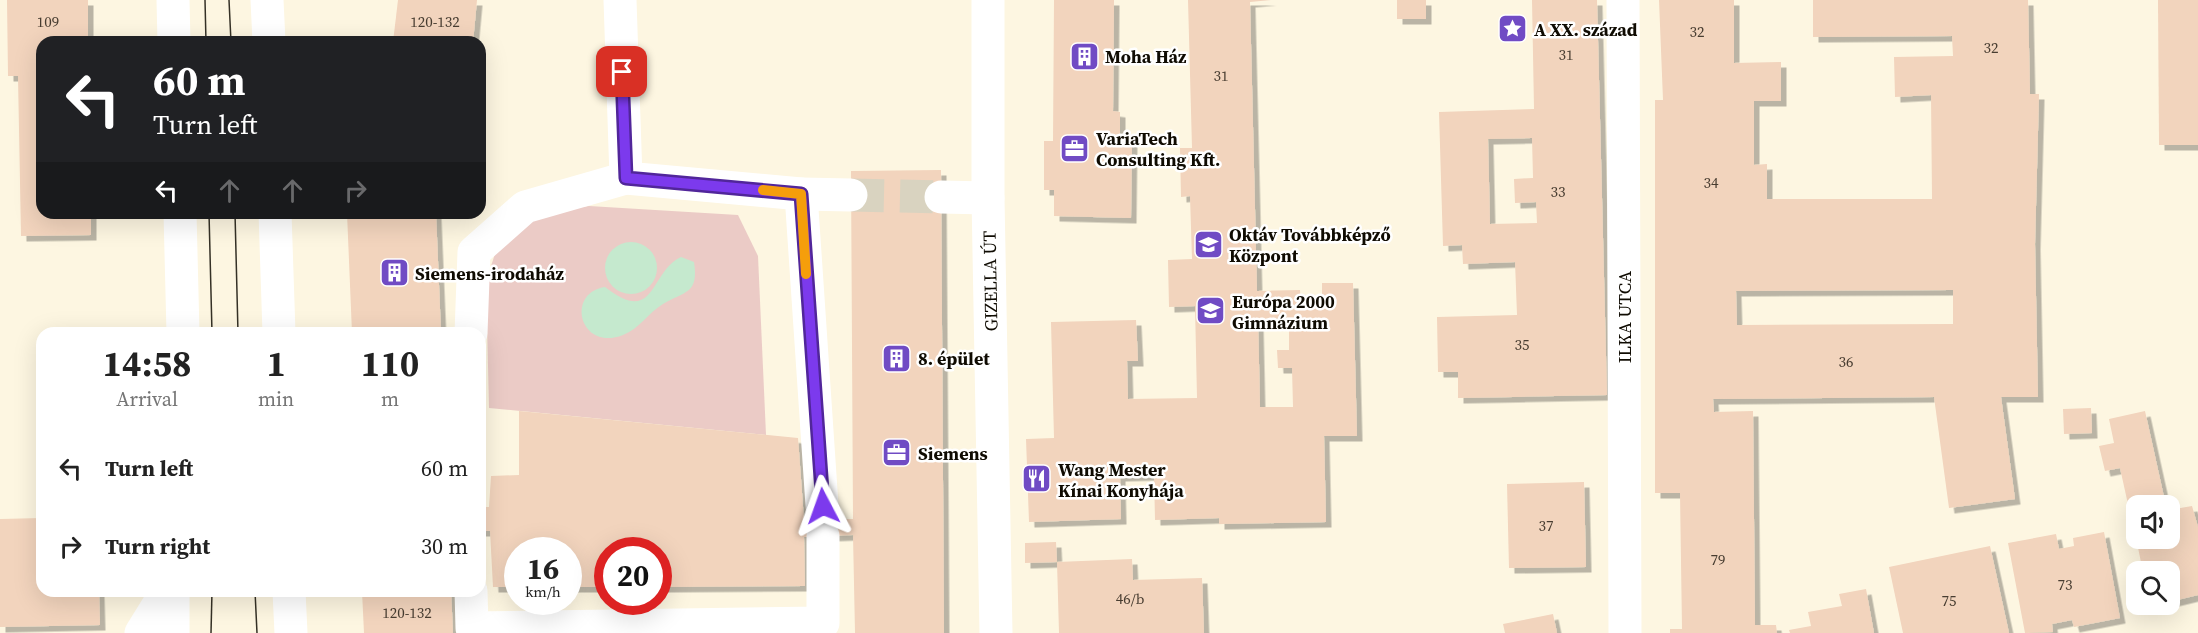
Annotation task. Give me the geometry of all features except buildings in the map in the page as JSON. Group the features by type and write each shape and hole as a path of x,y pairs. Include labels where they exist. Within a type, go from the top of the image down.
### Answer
{"street":[{"path":"173,0 174,36"},
{"path":"267,0 268,36"},
{"path":"620,0 626,178"},
{"name":"GIZELLA ÚT","path":"988,0 988,198 996,633"},
{"name":"ILKA UTCA","path":"1623,0 1624,633"},
{"path":"471,327 474,252 525,207 626,178 801,194 851,195"},
{"path":"471,597 472,628 823,623 823,528 801,194"},
{"path":"941,197 988,198"},
{"path":"180,219 183,327"},
{"path":"274,219 279,327"},
{"path":"141,633 163,597"},
{"path":"173,597 173,633"},
{"path":"289,597 291,633"}],"shaded area":[{"path":"589,206 738,215 758,256 766,435 489,408 486,282 499,241 542,213"},
{"path":"626,242 636,242 650,249 657,268 650,287 636,294 626,294 616,290 609,283 605,273 605,263 609,253 616,246"},
{"path":"681,257 694,262 694,280 689,290 663,304 634,329 623,335 608,338 596,336 588,329 583,320 582,309 585,299 593,291 605,287 622,298 634,301 643,299 671,264"}],"tunnel":[{"path":"851,195 941,197"}],"tram line":[{"path":"205,0 206,36"},
{"path":"229,0 231,36"},
{"path":"209,219 212,327"},
{"path":"235,219 238,327"},
{"path":"211,633 212,597"},
{"path":"255,597 257,633"}],"slow traffic":[{"path":"763,190 801,194 806,274"}],"place":[{"name":"A XX. század","path":"1513,29"},
{"name":"Moha Ház","path":"1084,56"},
{"name":"VariaTech Consulting Kft.","path":"1075,148"},
{"name":"Oktáv Továbbképző Központ","path":"1208,244"},
{"name":"Siemens-irodaház","path":"394,273"},
{"name":"Európa 2000 Gimnázium","path":"1211,311"},
{"name":"8. épület","path":"897,358"},
{"name":"Siemens","path":"897,453"},
{"name":"Wang Mester Kínai Konyhája","path":"1037,479"}],"route":[{"path":"622,72 626,178 801,194 823,506"}]}
